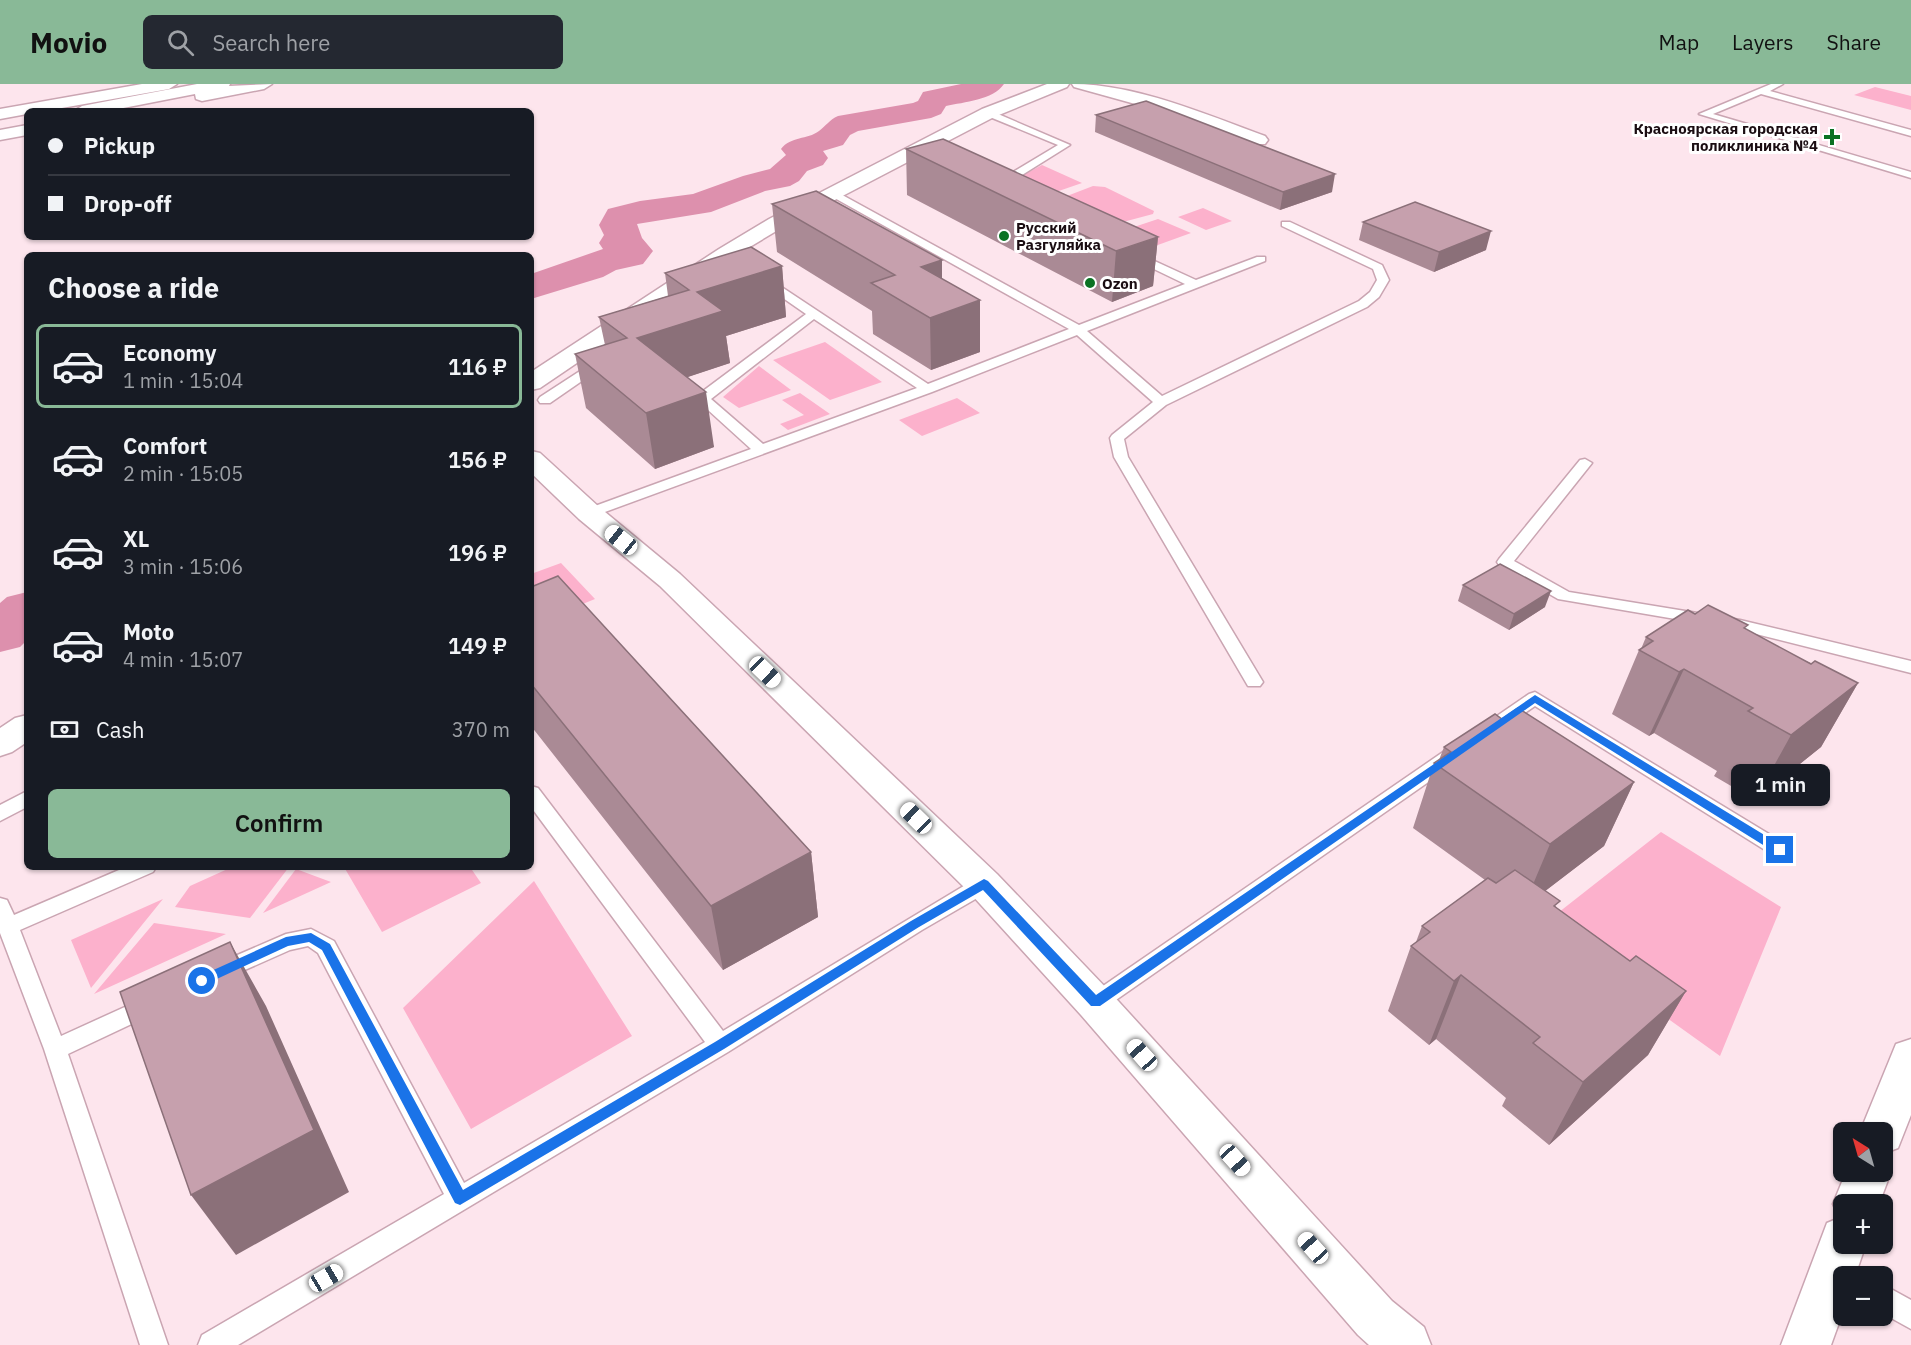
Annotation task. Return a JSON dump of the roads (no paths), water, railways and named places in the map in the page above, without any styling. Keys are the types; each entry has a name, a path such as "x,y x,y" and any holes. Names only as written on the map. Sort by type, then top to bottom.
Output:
{"street":[{"path":"34,108 169,84"},
{"path":"98,108 222,84"},
{"path":"142,108 264,84"},
{"path":"534,381 730,256 776,223 835,195 988,113 1061,84"},
{"path":"1080,84 1181,111 1259,140"},
{"path":"0,114 24,110"},
{"path":"0,126 24,122"},
{"path":"0,135 24,131"},
{"path":"534,462 589,513 670,580 984,884 1095,1002 1376,1318 1406,1345"},
{"path":"0,744 24,728"},
{"path":"1887,1122 1911,1057"},
{"path":"1806,1345 1843,1260"}],"lane":[{"path":"1779,84 1704,114 1911,175"},
{"path":"1760,91 1911,133"},
{"path":"988,113 1065,145 996,185 997,188 1006,192"},
{"path":"835,195 1077,329 1161,402"},
{"path":"1254,682 1121,457 1117,438 1161,402 1363,304 1375,294 1383,280 1378,267 1286,224"},
{"path":"1126,251 1194,284"},
{"path":"589,513 927,388 1261,259"},
{"path":"751,272 927,388"},
{"path":"761,450 704,400 708,394 815,313"},
{"path":"545,400 613,353"},
{"path":"1585,463 1505,562 1564,596 1740,625 1911,667"},
{"path":"1486,732 1535,698 1780,850"},
{"path":"1095,1002 1467,746"},
{"path":"534,797 720,1045"},
{"path":"0,814 24,800"},
{"path":"137,870 4,916 55,1048 154,1345"},
{"path":"212,1345 720,1045 984,884"},
{"path":"202,981 286,942 311,937 326,947 460,1199"},
{"path":"55,1048 171,995"},
{"path":"1893,1304 1911,1316"}],"waterway":[{"path":"534,286 589,269 604,261 629,256 634,251 629,246 618,243 624,237 618,225 621,217 698,204 755,183 783,177 794,164 811,158 798,149 831,138 839,128 849,123 920,111 930,107 934,99 971,91 989,84"},
{"path":"0,634 24,612"}],"place":[{"name":"Красноярская городская поликлиника №4","path":"1832,137"},
{"name":"Русский Разгуляйка","path":"1004,236"},
{"name":"Ozon","path":"1090,283"}]}
